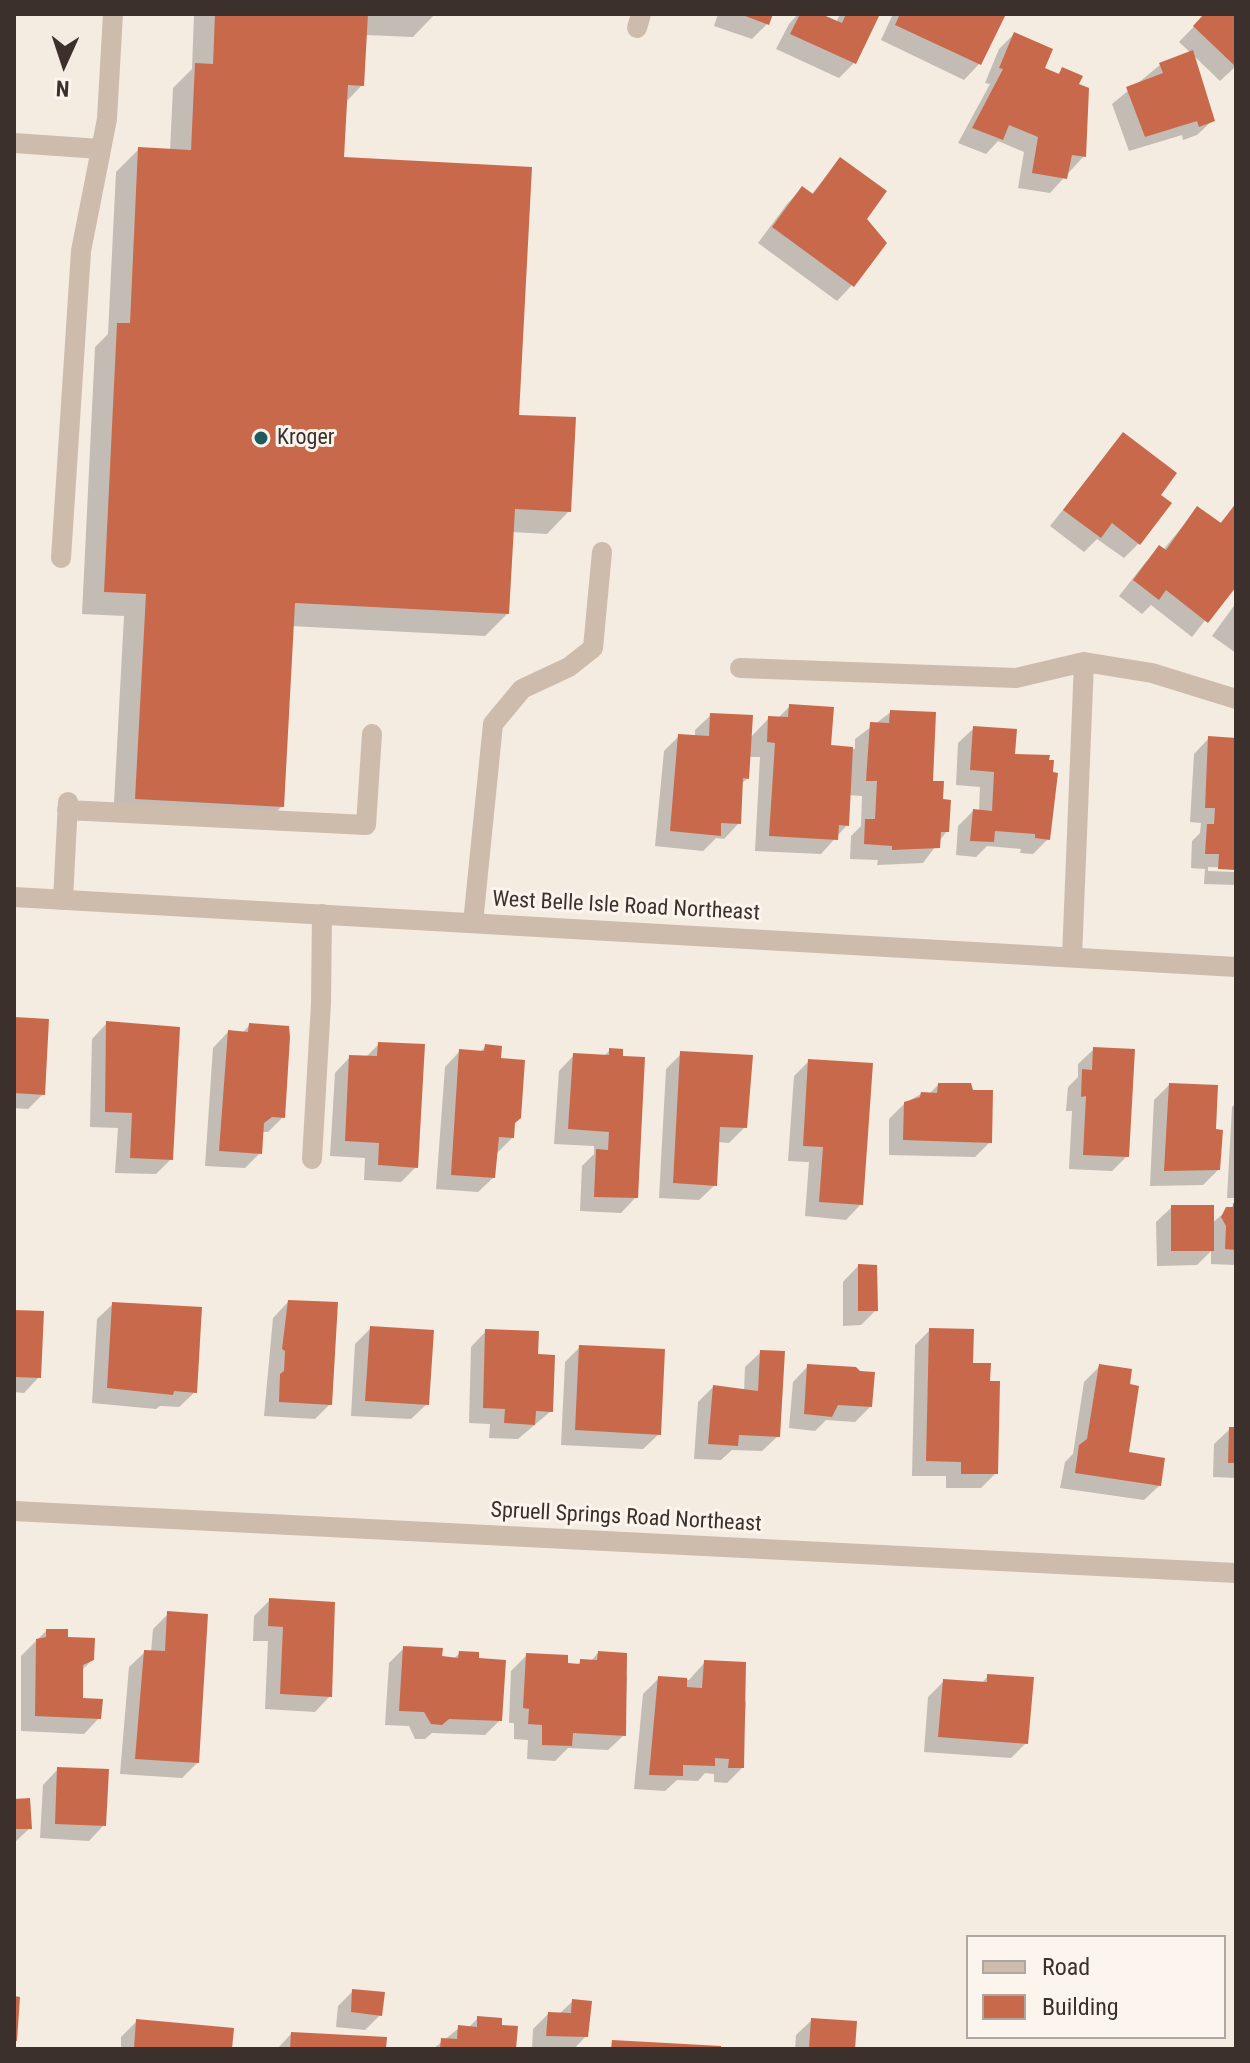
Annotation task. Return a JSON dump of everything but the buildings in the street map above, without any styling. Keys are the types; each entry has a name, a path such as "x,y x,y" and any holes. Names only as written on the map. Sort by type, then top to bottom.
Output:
{"street":[{"path":"61,558 81,251 107,119 113,14"},
{"path":"14,143 100,149"},
{"path":"473,923 493,724 522,689 569,667 593,648 602,552"},
{"path":"1072,957 1084,662"},
{"path":"740,668 1016,678 1084,662 1152,673 1236,699"},
{"path":"63,900 67,806 366,825 372,734"},
{"name":"West Belle Isle Road Northeast","path":"14,897 1236,967"},
{"path":"312,1159 321,1003 322,914"},
{"name":"Spruell Springs Road Northeast","path":"14,1511 1236,1573"}],"place":[{"name":"Kroger","path":"261,438"}]}
